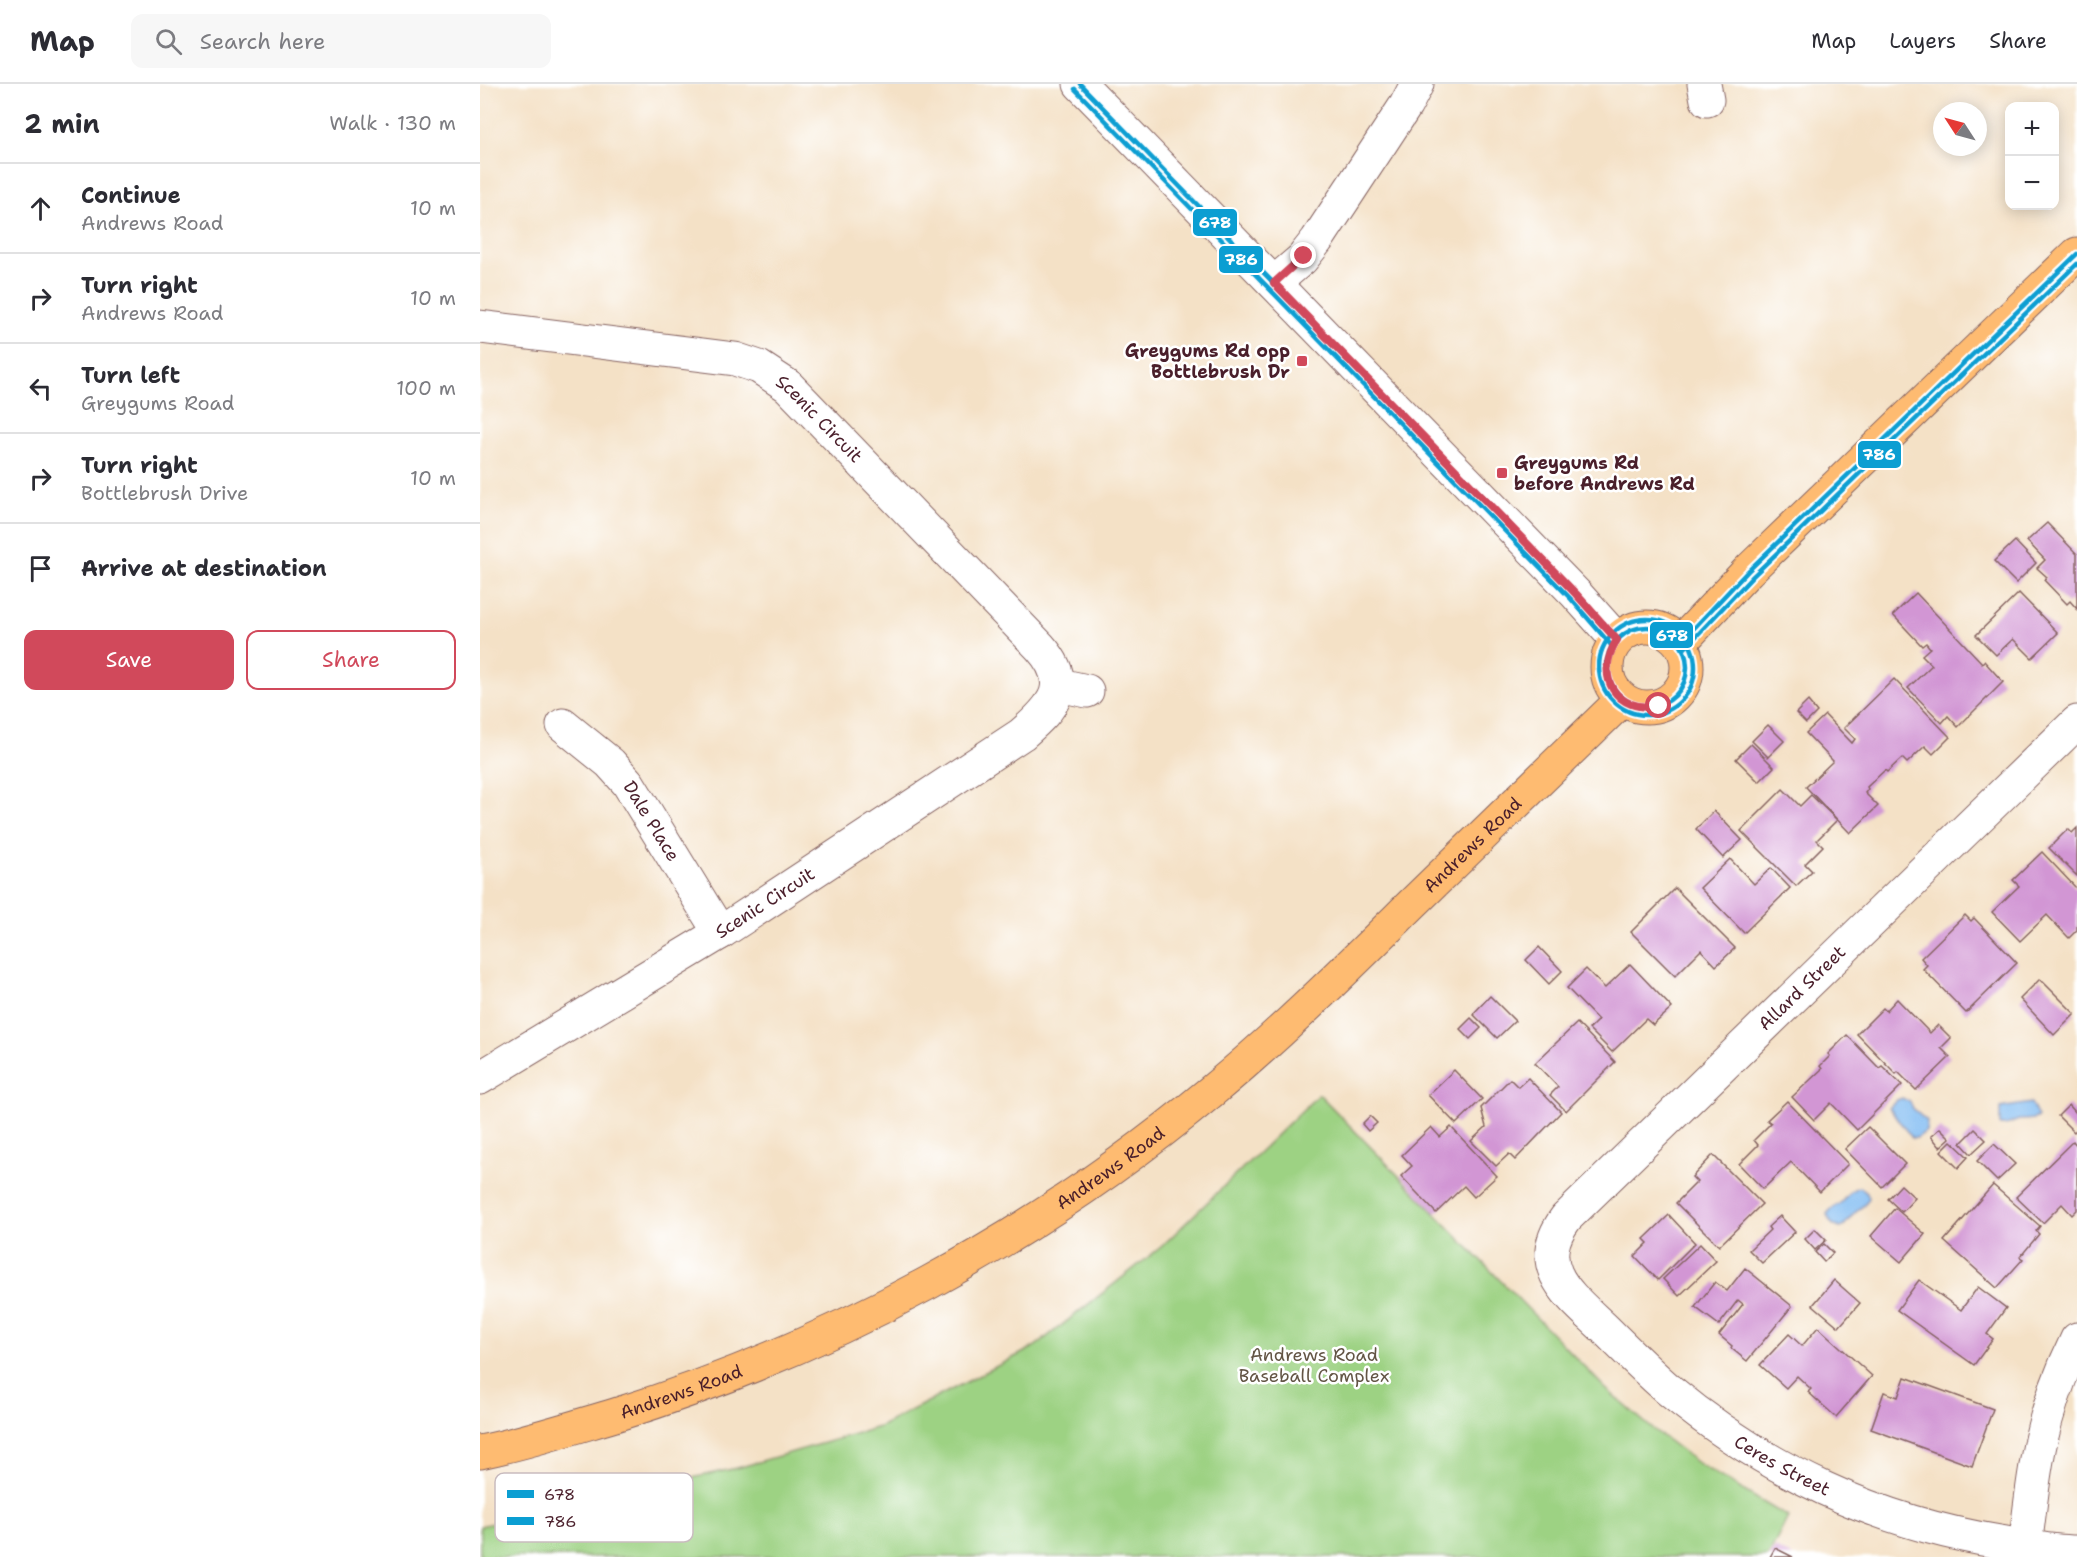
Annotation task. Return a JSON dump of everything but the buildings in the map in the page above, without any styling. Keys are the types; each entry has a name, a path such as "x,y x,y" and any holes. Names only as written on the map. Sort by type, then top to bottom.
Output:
{"main road":[{"path":"1680,643 1748,571 2077,254"},
{"path":"1637,628 1661,629 1671,634 1686,654 1687,674 1680,692 1671,701 1646,708 1633,706 1622,699 1613,690 1607,678 1606,664 1617,640 1626,632 1637,628"},
{"name":"Andrews Road","path":"480,1452 582,1425 661,1400 793,1349 891,1303 1003,1241 1057,1206 1108,1171 1203,1098 1306,1008 1622,699"}],"street":[{"path":"1080,84 1576,594 1617,640"},
{"path":"1274,283 1302,259 1317,240 1406,105 1417,84"},
{"name":"Scenic Circuit","path":"480,327 735,359 767,371 788,386 1040,647 1073,688 1056,697 1048,709 1022,734 720,933 480,1078"},
{"name":"Allard Street","path":"1553,1266 1553,1240 1566,1218 2077,723"},
{"name":"Dale Place","path":"563,725 610,763 628,783 720,933"},
{"name":"Ceres Street","path":"1553,1266 1562,1286 1646,1370 1708,1420 1767,1459 1824,1489 1900,1519 1960,1536 2077,1552"},
{"path":"2025,1546 2043,1430 2062,1370 2077,1339"}],"green space":[{"name":"Andrews Road Baseball Complex","path":"1319,1094 1605,1388 1649,1426 1699,1464 1788,1517 1768,1557 480,1557 480,1526 495,1523 495,1542 693,1542 693,1478 741,1467 879,1427 1034,1347 1161,1247"}],"water":[{"path":"1902,1098 1910,1102 1914,1110 1927,1121 1926,1131 1917,1138 1912,1138 1889,1108"},
{"path":"2031,1103 2038,1117 2000,1125 2000,1108"},
{"path":"1859,1187 1868,1195 1868,1201 1841,1228 1833,1225 1827,1214 1852,1190"}],"transit line":[{"name":"678","path":"1080,84 1576,594 1617,640"},
{"name":"786","path":"1075,89 1571,599 1611,645"},
{"name":"678","path":"1680,643 1748,571 2077,254"},
{"name":"786","path":"1685,648 1753,576 2077,264"},
{"name":"786","path":"1647,619 1665,623 1681,633 1691,649 1695,667 1691,685 1681,701 1665,711 1647,715 1629,711 1613,701 1603,685 1599,667 1603,649 1613,633 1629,623 1647,619"},
{"name":"678","path":"1639,627 1655,627 1676,638 1687,659 1687,667 1687,675 1676,696 1655,707 1639,707 1625,701 1613,689 1607,675 1607,659 1613,645 1625,633 1639,627"}],"place":[{"name":"Greygums Rd opp Bottlebrush Dr","path":"1302,361"},
{"name":"Greygums Rd before Andrews Rd","path":"1502,473"}],"route":[{"path":"1304,256 1274,283 1576,594 1617,640 1606,664 1607,678 1613,690 1633,706 1646,708 1659,706"}]}
